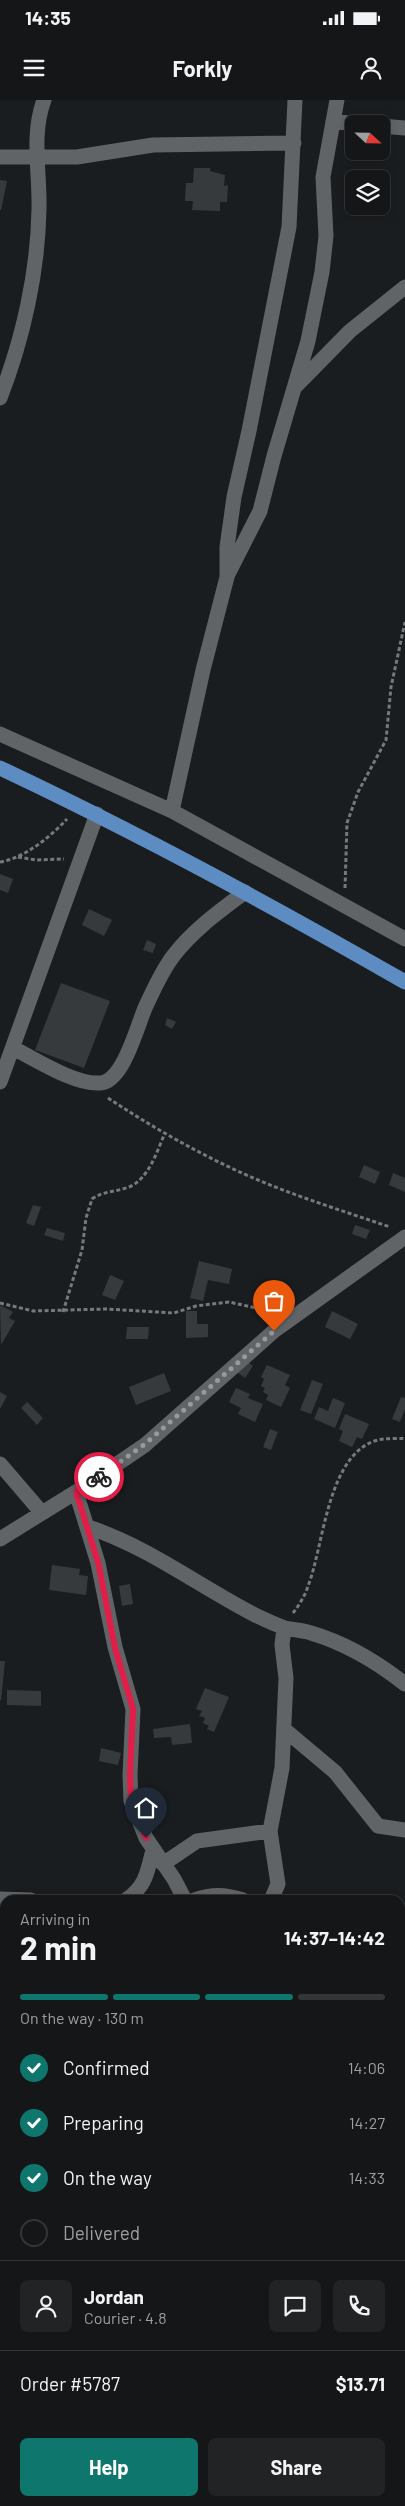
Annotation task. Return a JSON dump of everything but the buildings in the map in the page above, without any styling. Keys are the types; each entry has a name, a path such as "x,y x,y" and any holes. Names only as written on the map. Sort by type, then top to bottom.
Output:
{"main road":[{"path":"0,768 97,814 245,892 405,982"}],"street":[{"path":"0,398 22,327 36,254 39,208 37,158 39,114 44,100"},
{"path":"172,811 226,577 227,548 234,497 249,431 289,227 295,100"},
{"path":"226,577 260,511 308,341 322,272 326,236 323,176 326,150 337,100"},
{"path":"333,122 345,123"},
{"path":"390,127 405,128"},
{"path":"0,157 77,157 153,144 294,143"},
{"path":"294,388 350,331 405,287"},
{"path":"0,734 172,811 405,939"},
{"path":"0,1082 79,859 97,814"},
{"path":"13,1048 83,1082 102,1084 112,1078 123,1062 145,1008 173,956 189,938 245,892"},
{"path":"0,1539 76,1492 145,1444 234,1365 401,1233"},
{"path":"0,1464 42,1513"},
{"path":"76,1492 88,1527 102,1580 115,1648 133,1709 130,1775 131,1801 153,1850 174,1879 182,1895"},
{"path":"88,1527 144,1551 250,1612 284,1628 310,1632 337,1642 369,1659 405,1684"},
{"path":"273,1895 278,1884 270,1831 282,1768 285,1730 286,1678 282,1645 284,1628"},
{"path":"285,1730 335,1772 378,1826 405,1830"},
{"path":"163,1864 197,1841 270,1831"},
{"path":"133,1895 140,1890 147,1877 153,1850"},
{"path":"209,1895 226,1895"}],"path":[{"path":"345,906 347,823 358,792 386,740 391,687 405,622"},
{"path":"0,862 17,856 54,833 80,806"},
{"path":"17,856 36,860 79,859"},
{"path":"83,1082 135,1116 264,1183 401,1233"},
{"path":"63,1312 82,1250 86,1218 92,1198 100,1193 130,1186 142,1178 166,1133"},
{"path":"0,1303 33,1311 106,1310 174,1313 196,1306 229,1302 294,1316"},
{"path":"284,1628 308,1586 333,1492 350,1460 365,1446 378,1440 405,1438"}],"way so far":[{"path":"99,1477 145,1444 274,1331"}],"route":[{"path":"99,1477 76,1492 98,1562 115,1648 133,1709 130,1775 131,1801 146,1838"}]}
